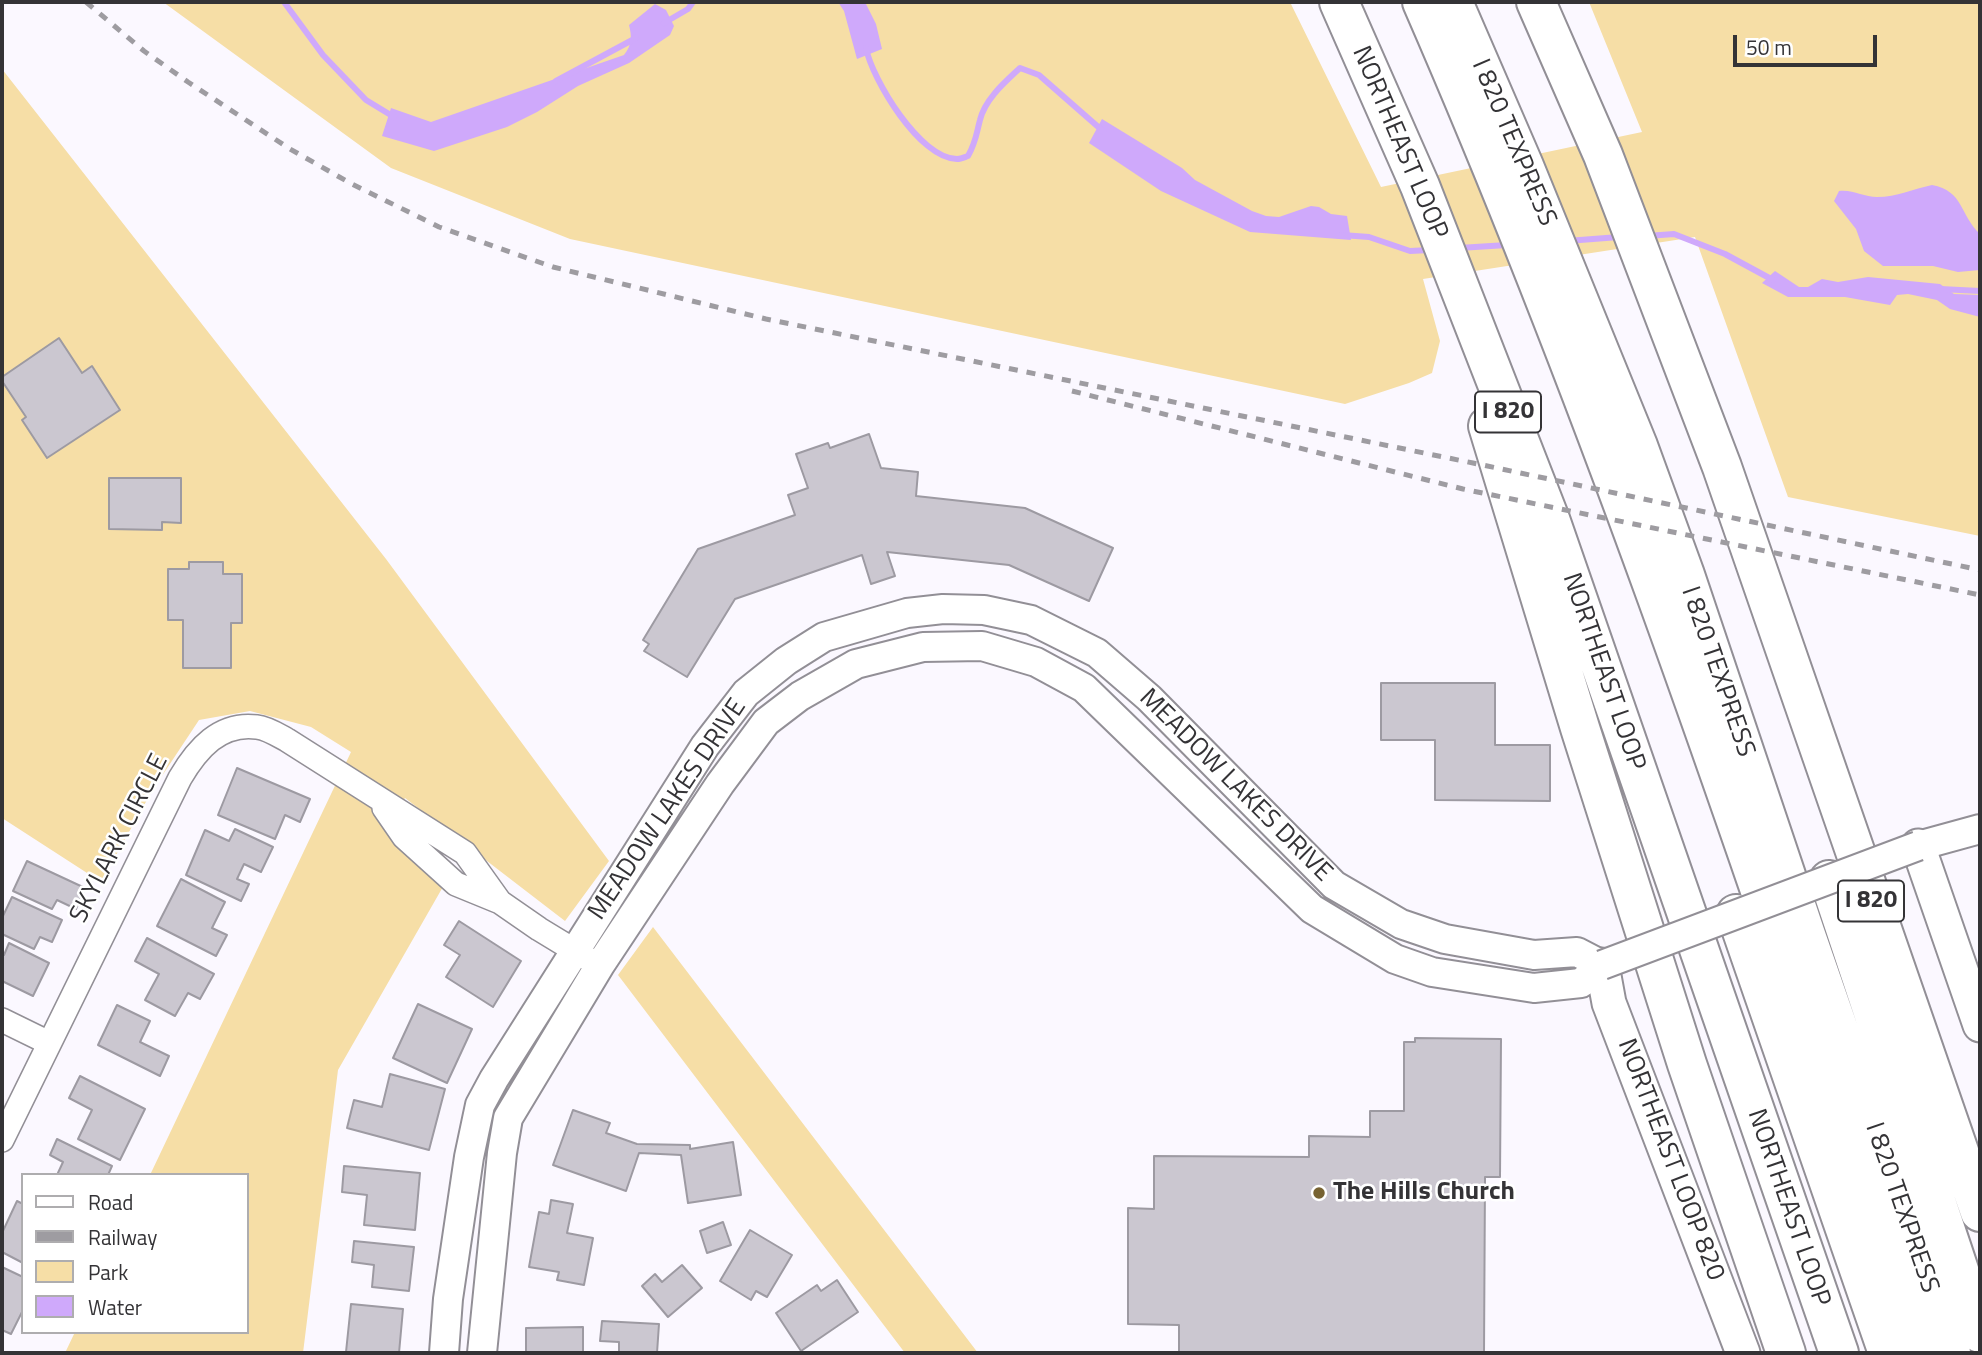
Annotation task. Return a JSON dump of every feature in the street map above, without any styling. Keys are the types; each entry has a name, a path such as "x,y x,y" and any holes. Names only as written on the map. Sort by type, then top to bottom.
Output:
{"highway":[{"name":"NORTHEAST LOOP","path":"1339,2 1423,195 1452,297 1554,529 1839,1353"},
{"path":"1404,2 1447,59"},
{"name":"I 820","path":"1536,2 1604,157 1762,577 1980,1212"},
{"path":"1555,2 1611,136 1604,157"},
{"name":"I 820 TEXPRESS","path":"1447,4 1447,59 1509,169"},
{"name":"I 820 TEXPRESS","path":"1447,4 1552,276 1649,576 1783,958 1917,1353"},
{"name":"I 820 TEXPRESS","path":"1552,276 1638,446 1685,575 1951,1353"},
{"path":"1452,297 1580,728 1687,1064 1786,1353"},
{"path":"1829,880 1980,1333"},
{"path":"1736,915 1888,1353"}],"main road":[{"path":"1918,846 1980,1025"},
{"name":"NORTHEAST LOOP 820","path":"1602,965 1609,1003 1743,1353"}],"street":[{"name":"MEADOW LAKES DRIVE","path":"444,1353 448,1299 469,1157 480,1105 511,1050 705,746 746,693 786,661 824,638 907,613 943,609 984,610 1031,620 1097,653 1149,698 1334,885 1401,924 1445,939 1534,956 1577,952 1602,965 1581,983 1534,988 1432,972 1395,959 1312,909 1084,688 1036,662 982,646 923,648 856,664 800,695 766,722 720,784 600,965 508,1118 502,1153 482,1353"},
{"name":"SKYLARK CIRCLE","path":"2,1140 180,778 204,744 222,732 241,727 259,727 287,740 345,775 378,800 404,837 456,884 500,902 600,965"},
{"path":"1602,965 1918,846 1980,829"},
{"path":"2,1020 49,1043"}],"green space":[{"path":"163,2 1290,2 1381,187 1642,132 1589,2 1980,2 1980,536 1788,497 1695,237 1423,279 1440,341 1432,373 1345,404 570,239 391,168"},
{"path":"2,69 386,559 609,861 565,921 405,798 387,829 444,885 338,1070 303,1353 65,1353 74,1334 248,1334 248,1173 151,1173 351,752 311,727 250,711 199,720 152,791 101,882 2,818"},
{"path":"653,927 978,1353 905,1353 618,975"}],"water":[{"path":"838,2 865,2 876,24 882,49 857,59 844,11"},
{"path":"655,4 666,10 674,26 670,35 629,63 578,86 507,127 434,151 382,136 391,108 431,122 624,55 631,41 629,25"},
{"path":"1102,119 1182,168 1195,180 1252,211 1279,217 1311,206 1331,214 1347,216 1351,240 1250,232 1161,191 1089,143"},
{"path":"1932,185 1950,192 1956,198 1980,234 1980,270 1958,272 1933,266 1883,266 1864,251 1856,229 1834,201 1839,191 1884,197"},
{"path":"1775,271 1799,287 1808,287 1822,279 1838,282 1868,277 1940,284 1954,294 1980,295 1980,317 1950,309 1937,300 1908,294 1897,295 1890,305 1845,297 1788,297 1762,283"}],"building":[{"path":"59,338 82,373 92,366 120,410 47,458 22,420 26,417 2,377"},
{"path":"869,434 881,468 918,472 916,496 1025,508 1113,548 1089,601 1009,565 887,552 895,576 871,584 862,555 735,599 687,677 644,651 649,644 643,640 698,549 795,515 788,495 808,488 796,454 828,443 830,448"},
{"path":"109,478 181,478 181,523 162,522 162,530 109,529"},
{"path":"189,562 223,562 223,574 242,574 242,623 231,623 231,668 183,668 183,620 168,620 168,569 189,569"},
{"path":"1381,683 1495,683 1495,745 1550,745 1550,801 1435,800 1435,740 1381,740"},
{"path":"237,768 310,799 300,822 285,815 275,839 218,815"},
{"path":"235,829 273,847 261,872 244,864 237,879 249,884 241,901 186,875 205,830 229,841"},
{"path":"27,861 85,888 76,909 57,900 52,909 13,891"},
{"path":"181,879 225,902 212,928 227,935 216,956 157,926"},
{"path":"12,897 62,920 52,942 40,937 34,949 2,934 2,918"},
{"path":"459,921 521,961 493,1007 446,977 460,955 444,945"},
{"path":"147,938 214,974 200,999 188,993 175,1016 145,1000 159,974 135,961"},
{"path":"9,943 49,963 33,996 2,981 2,954 4,955"},
{"path":"418,1004 472,1029 447,1083 393,1058"},
{"path":"117,1005 150,1021 140,1042 169,1056 160,1076 98,1045"},
{"name":"The Hills Church","path":"1415,1038 1501,1039 1500,1177 1485,1177 1484,1353 1179,1353 1179,1325 1128,1324 1128,1208 1154,1209 1154,1156 1309,1157 1309,1136 1370,1137 1370,1111 1404,1111 1404,1042 1415,1042"},
{"path":"390,1074 445,1089 429,1150 347,1128 354,1100 382,1107"},
{"path":"80,1076 145,1109 120,1160 78,1139 92,1110 69,1098"},
{"path":"573,1110 610,1123 606,1133 637,1144 690,1145 690,1149 733,1142 741,1195 688,1203 681,1155 639,1153 626,1191 553,1165"},
{"path":"57,1139 112,1166 109,1173 58,1173 63,1162 50,1155"},
{"path":"344,1166 420,1173 415,1230 364,1225 367,1195 342,1192"},
{"path":"551,1200 573,1204 567,1233 593,1238 584,1285 557,1280 559,1272 529,1267 539,1212 549,1214"},
{"path":"17,1201 21,1203 21,1262 2,1252 2,1233"},
{"path":"723,1222 731,1245 707,1253 700,1231"},
{"path":"750,1230 792,1255 767,1297 756,1291 751,1300 720,1281"},
{"path":"354,1241 414,1247 409,1291 372,1287 374,1265 352,1262"},
{"path":"682,1265 702,1288 668,1317 642,1286 655,1274 662,1282"},
{"path":"2,1267 21,1276 21,1314 11,1334 2,1330"},
{"path":"837,1280 858,1312 801,1351 776,1313 817,1285 821,1291"},
{"path":"351,1304 403,1309 399,1353 346,1352"},
{"path":"602,1321 659,1324 657,1353 619,1353 619,1342 600,1341"},
{"path":"583,1327 583,1353 526,1353 526,1328"}],"waterway":[{"path":"284,2 323,55 366,100 394,117"},
{"path":"664,23 688,9 693,2"},
{"path":"556,81 636,38"},
{"path":"866,48 878,78 900,115 928,146 943,156 957,159 968,156 986,105 996,91 1020,68 1039,75 1104,132"},
{"path":"1647,236 1674,234 1725,254 1773,280"},
{"path":"1342,235 1369,237 1410,251 1430,250"},
{"path":"1567,241 1619,237"},
{"path":"1459,248 1507,245"},
{"path":"1940,289 1980,291"}],"railway":[{"path":"86,2 144,51 290,149 350,183 439,227 553,267 766,319 1473,463 1980,570"},
{"path":"1072,391 1463,489 1980,595"}],"place":[{"name":"The Hills Church","path":"1319,1193"}]}
